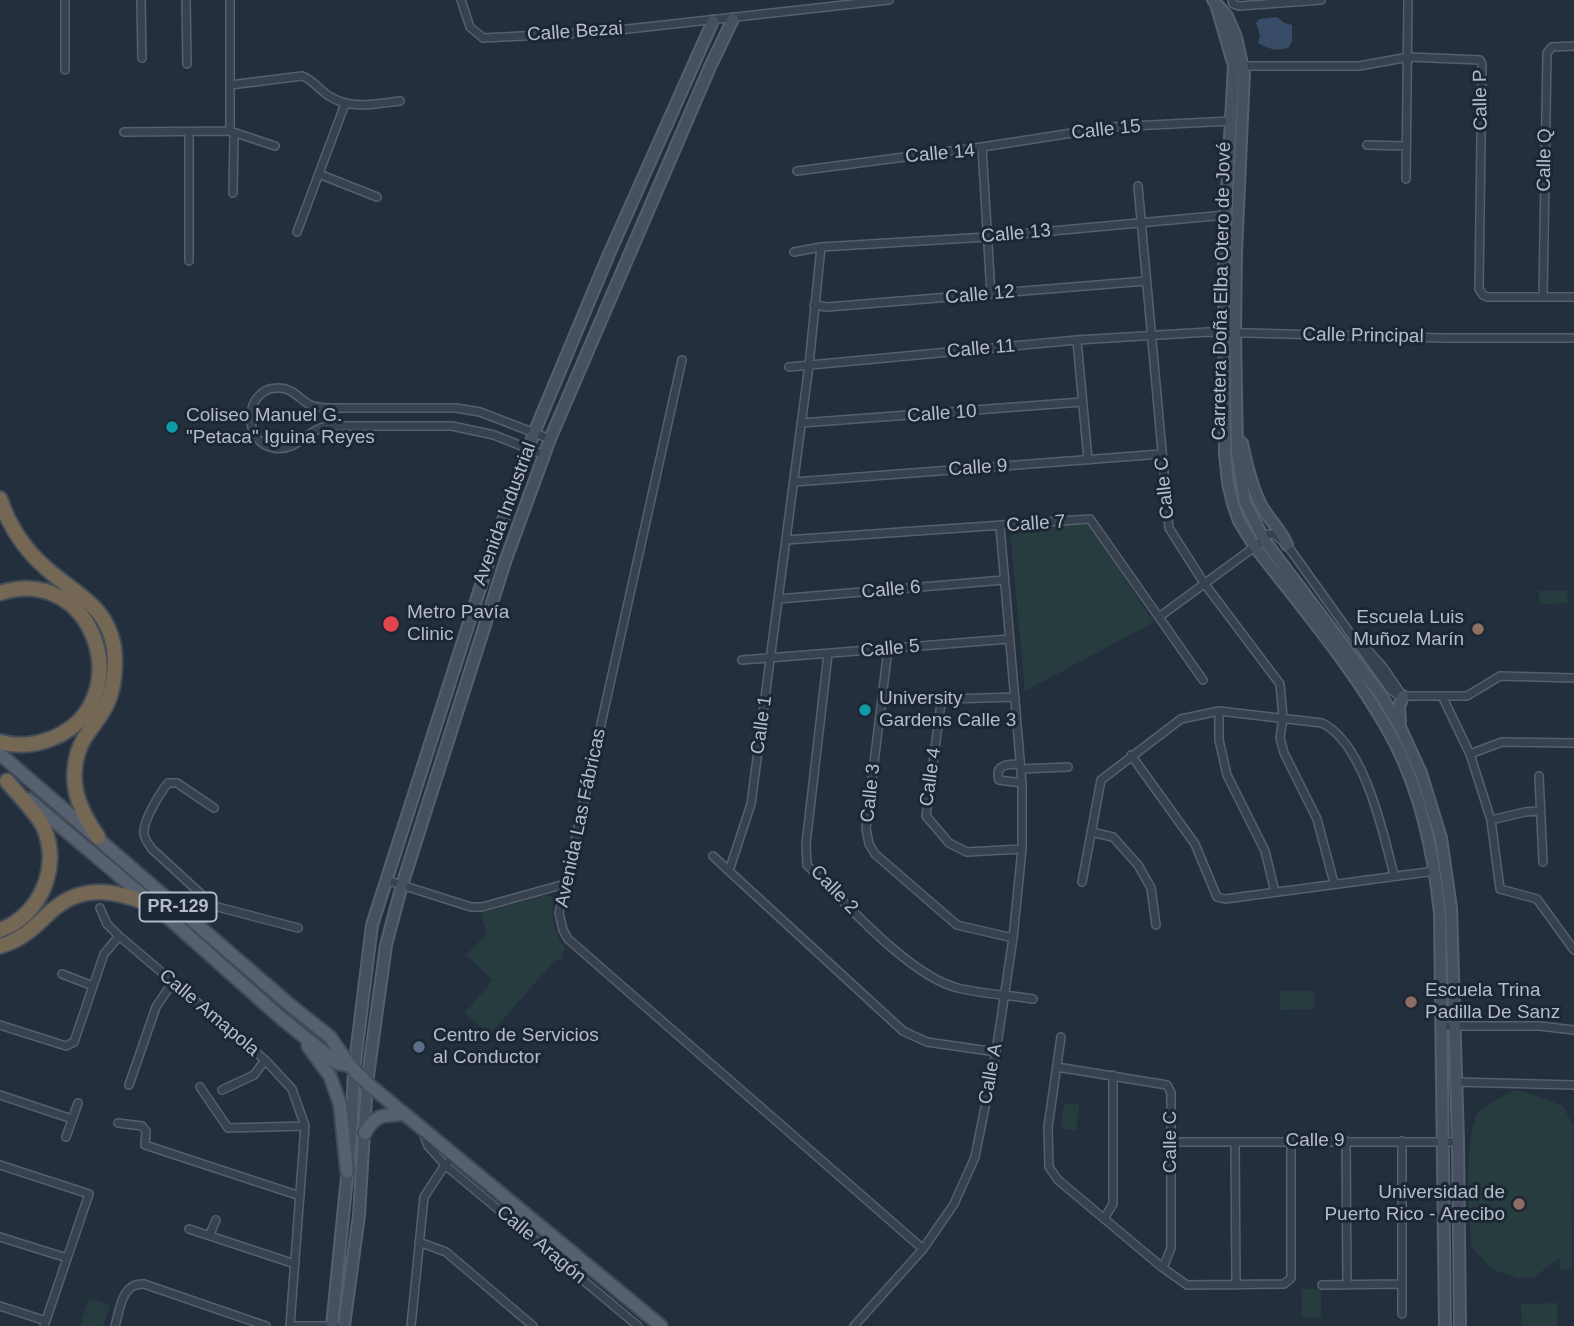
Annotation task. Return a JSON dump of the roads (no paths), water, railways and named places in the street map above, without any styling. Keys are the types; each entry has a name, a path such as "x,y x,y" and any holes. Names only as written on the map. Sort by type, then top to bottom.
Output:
{"highway":[{"path":"0,499 11,524 33,556 89,601 102,617 110,634 114,658 111,694 105,708 84,738 75,761 79,801 97,837"},
{"path":"0,593 36,590 67,601 82,614 92,630 98,647 99,667 95,695 86,712 74,725 52,738 34,744 0,742"},
{"path":"0,930 21,919 34,905 44,889 49,862 44,827 4,778"},
{"path":"0,946 27,933 65,901 86,892 117,893 154,905"}],"main road":[{"name":"PR-129","path":"0,754 330,1037 352,1068 421,1128 450,1160 661,1326"},
{"name":"PR-129","path":"4,778 154,905 281,1018 337,1063 352,1068"},
{"path":"281,1018 309,1046 330,1076 340,1104 347,1171"},
{"path":"365,1133 371,1122 379,1116 404,1114"}],"street":[{"path":"65,0 65,70"},
{"path":"141,0 142,58"},
{"path":"186,0 187,64"},
{"path":"230,0 233,193"},
{"name":"Calle Bezai","path":"461,0 470,27 483,37 601,32 889,0"},
{"path":"1232,0 1233,4 1239,6 1321,0"},
{"path":"1406,179 1408,0"},
{"name":"Carretera Doña Elba Otero de Jové","path":"1214,2 1239,66 1236,253 1229,332 1225,453 1228,483 1239,522 1260,544 1381,695 1399,725 1433,807 1447,870 1451,908 1460,1326"},
{"name":"Avenida Industrial","path":"344,1326 359,1215 367,1083 386,945 402,885 506,559 550,439 733,19"},
{"name":"Avenida Industrial","path":"332,1326 347,1171 352,1068 372,925 491,554 534,433 609,254 713,21"},
{"name":"Calle Q","path":"1543,297 1546,53 1552,47 1574,46"},
{"name":"Calle P","path":"1239,66 1359,66 1409,57 1476,58 1482,64 1479,289 1487,297 1574,297"},
{"path":"695,61 710,67"},
{"name":"Carretera Doña Elba Otero de Jové","path":"1239,66 1231,121 1225,215 1229,332 1240,478 1245,502 1260,544 1366,694 1395,744 1426,822 1440,914 1445,1326"},
{"path":"230,85 302,76 309,78 328,96 345,104 359,106 400,101"},
{"path":"297,232 345,104"},
{"name":"Calle 15","path":"982,147 1111,127 1231,121"},
{"path":"124,132 232,132 275,146"},
{"path":"189,132 189,261"},
{"path":"1367,145 1406,146"},
{"name":"Calle 14","path":"797,171 982,147 991,294"},
{"path":"319,174 377,197"},
{"name":"Calle C","path":"1138,186 1169,528 1204,583 1280,684 1283,718 1280,738 1284,753 1317,820 1334,883"},
{"name":"Calle 13","path":"794,253 821,247 987,237 1225,215"},
{"name":"Calle 1","path":"729,870 751,804 809,365 821,247"},
{"path":"609,254 626,263"},
{"name":"Calle 12","path":"814,305 827,307 1146,281"},
{"name":"Calle Principal","path":"1152,335 1229,332 1574,338"},
{"name":"Calle 11","path":"789,367 1152,335"},
{"path":"1077,341 1088,460"},
{"name":"Avenida Las Fábricas","path":"682,359 565,884 559,913 562,930 568,939 923,1249"},
{"path":"544,455 470,428 432,424 327,426 316,428 298,444 275,449 264,445 255,436 250,414 254,401 263,392 277,388 299,395 309,404 326,408 456,408 480,412 550,439"},
{"name":"Calle 10","path":"801,423 1082,402"},
{"path":"1237,427 1260,503 1287,545"},
{"name":"Calle 9","path":"794,482 1161,454"},
{"name":"Calle 7","path":"786,540 1090,519 1203,680"},
{"name":"Calle A","path":"854,1326 923,1249 954,1204 975,1157 996,1052 1013,938 1022,849 1022,783 1000,526"},
{"path":"1159,617 1260,544 1268,534 1274,534 1287,545 1358,642 1383,667 1403,696"},
{"name":"Calle 6","path":"778,599 1004,580"},
{"name":"Calle 5","path":"742,660 1009,639"},
{"name":"Calle 3","path":"888,649 866,828 869,844 875,854 957,925 1013,938"},
{"name":"Calle 2","path":"828,654 806,844 807,865 872,928 926,975 957,988 1005,995"},
{"path":"1403,696 1466,696 1500,676 1574,678"},
{"path":"1399,725 1399,707 1403,696"},
{"path":"1442,696 1470,754 1491,820 1500,889 1537,900 1571,938 1574,950"},
{"name":"Calle 4","path":"1015,698 951,699 942,703 926,816 950,843 967,852 1022,849"},
{"path":"1082,882 1101,780 1181,719 1219,711 1322,723 1333,729 1346,742 1378,808 1394,875"},
{"path":"1219,711 1219,740 1227,775 1265,851 1275,892"},
{"path":"1470,754 1503,743 1574,743"},
{"path":"1131,755 1195,844 1217,897 1225,899 1435,871"},
{"path":"1022,783 999,780 999,768 1004,765 1068,767"},
{"path":"1539,776 1543,862"},
{"path":"214,808 177,783 168,783 158,794 143,832 152,849 214,906 298,928"},
{"path":"1491,820 1540,811"},
{"path":"1091,832 1114,837 1138,865 1151,888 1156,925"},
{"path":"713,856 903,1031 927,1042 996,1052"},
{"path":"386,880 471,907 482,907 565,884"},
{"path":"200,926 214,906"},
{"name":"Calle Amapola","path":"100,908 107,924 119,936 265,1060 292,1089 305,1126 289,1326"},
{"path":"0,1025 66,1046 74,1042 104,954 119,936"},
{"path":"62,974 93,986"},
{"path":"129,1086 156,1007 173,983"},
{"path":"1005,995 1034,999"},
{"path":"1441,1026 1540,1026 1574,1030"},
{"path":"1061,1037 1048,1127 1049,1167 1058,1180 1187,1285 1284,1284 1291,1278 1291,1141"},
{"path":"222,1090 254,1076 265,1060"},
{"name":"Calle C","path":"1057,1067 1167,1085 1171,1093 1171,1248 1163,1268"},
{"path":"1442,1070 1456,1082 1574,1085"},
{"path":"1104,1219 1113,1204 1113,1075"},
{"path":"200,1087 228,1128 305,1126"},
{"path":"0,1095 72,1119"},
{"path":"66,1137 78,1103"},
{"path":"118,1123 142,1126 146,1131 145,1145 300,1196"},
{"path":"1346,1141 1347,1284"},
{"path":"1402,1141 1402,1314"},
{"name":"Calle 9","path":"1171,1142 1458,1142"},
{"path":"1235,1142 1236,1285"},
{"path":"411,1326 424,1197 450,1160"},
{"name":"Calle Aragón","path":"450,1160 638,1326"},
{"path":"0,1165 89,1194 45,1324 0,1306"},
{"path":"210,1234 216,1220"},
{"path":"189,1229 295,1264"},
{"path":"0,1237 67,1258"},
{"path":"419,1242 446,1252 533,1326"},
{"path":"115,1326 127,1289 135,1284 144,1284 266,1326"},
{"path":"1322,1285 1402,1284"},
{"path":"296,1326 344,1326"}],"water":[{"path":"1277,17 1292,25 1292,41 1289,47 1277,50 1258,43 1260,35 1256,23 1260,19"}],"place":[{"name":"Coliseo Manuel G. \"Petaca\" Iguina Reyes","path":"172,427"},
{"name":"Metro Pavía Clinic","path":"391,624"},
{"name":"Escuela Luis Muñoz Marín","path":"1478,629"},
{"name":"University Gardens Calle 3","path":"865,710"},
{"name":"Escuela Trina Padilla De Sanz","path":"1411,1002"},
{"name":"Centro de Servicios al Conductor","path":"419,1047"},
{"name":"Universidad de Puerto Rico - Arecibo","path":"1519,1204"}]}
